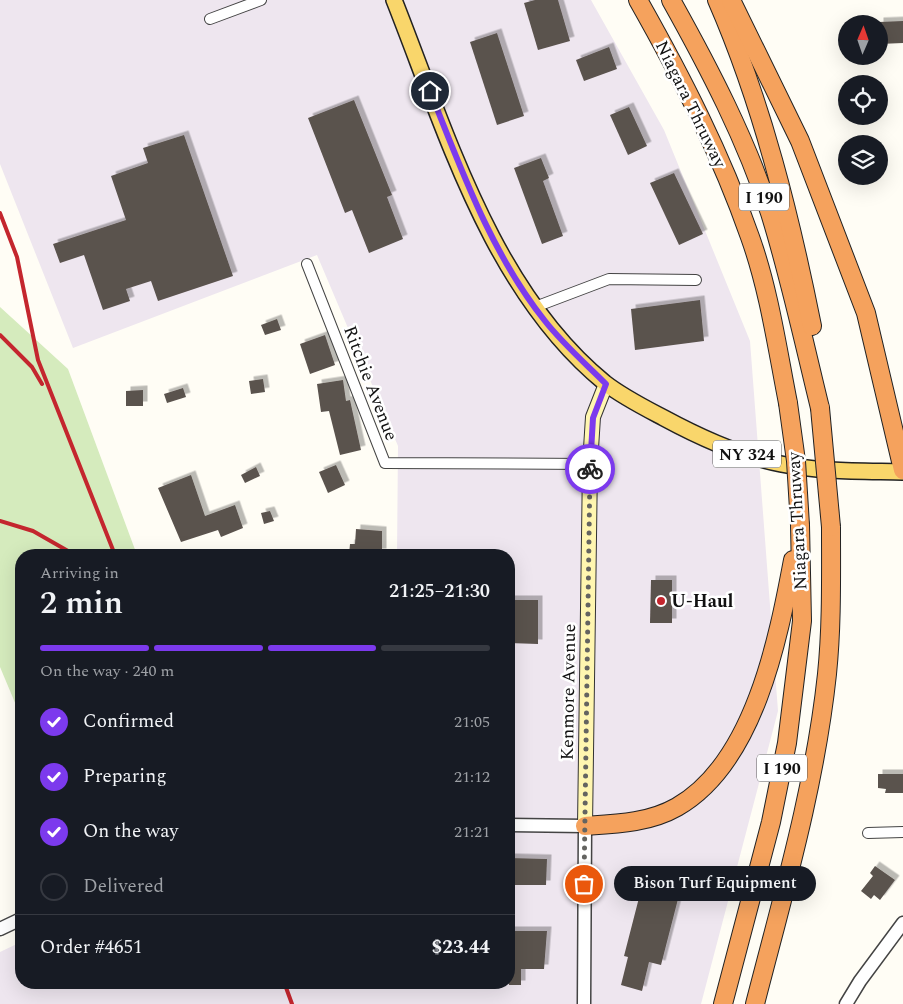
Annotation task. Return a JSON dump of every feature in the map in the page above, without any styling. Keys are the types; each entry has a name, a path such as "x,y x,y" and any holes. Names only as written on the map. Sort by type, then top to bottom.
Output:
{"highway":[{"name":"Niagara Thruway","path":"638,0 683,80 723,168 751,237 770,307 788,403 796,461 800,525 802,621 787,743 771,822 724,1004"},
{"name":"Niagara Thruway","path":"671,0 696,45 744,143 770,213 795,303 820,408 831,527 831,611 827,674 813,772 755,1004"},
{"path":"717,0 754,101 798,258 815,344 820,408"},
{"path":"731,0 800,141 866,313 903,471"},
{"path":"585,826 640,822 676,808 698,793 723,763 745,728 768,673 782,619 800,525"}],"main road":[{"name":"NY 324","path":"394,0 474,200 500,253 534,307 563,342 606,384 696,434 761,459 812,469 903,471"},
{"name":"Kenmore Avenue","path":"585,826 590,464 593,418 606,384"}],"street":[{"path":"210,19 261,0"},
{"name":"Ritchie Avenue","path":"307,264 385,463 590,464"},
{"path":"534,307 609,279 696,280"},
{"path":"515,825 585,826"},
{"name":"Kenmore Avenue","path":"584,1004 585,826"},
{"path":"868,833 903,832"},
{"path":"0,929 15,922"},
{"path":"846,1004 860,981 903,923"}],"shaded area":[{"path":"0,0 591,0 664,130 750,341 778,711 701,1004 0,1004 0,952 15,945 15,989 515,989 515,549 397,549 398,446 317,255 73,348 0,164"}],"green space":[{"path":"0,307 68,369 135,549 15,549 15,703 0,667"}],"building":[{"path":"535,0 558,0 570,41 538,50 524,3"},
{"path":"903,21 903,43 888,44 888,22"},
{"path":"497,33 524,116 497,125 470,42"},
{"path":"609,47 617,69 584,81 576,60"},
{"path":"354,100 392,195 387,197 403,239 369,253 352,210 345,213 308,118"},
{"path":"629,107 647,146 628,155 610,115"},
{"path":"184,135 233,276 158,301 151,281 126,289 130,301 103,310 84,255 60,263 53,244 126,220 111,176 148,163 143,148"},
{"path":"541,158 549,178 543,181 563,236 542,244 514,168"},
{"path":"674,173 703,234 679,245 650,183"},
{"path":"700,300 704,341 635,350 631,309"},
{"path":"277,319 281,330 265,335 261,325"},
{"path":"325,335 335,365 310,374 300,344"},
{"path":"263,379 265,392 251,394 249,381"},
{"path":"343,380 346,401 350,400 361,450 340,455 329,411 321,412 317,384"},
{"path":"183,388 186,397 167,403 164,394"},
{"path":"143,390 143,406 126,406 126,391"},
{"path":"336,465 345,485 328,493 319,472"},
{"path":"256,467 260,476 245,483 241,475"},
{"path":"191,475 205,516 235,505 243,528 221,537 218,530 181,542 158,488"},
{"path":"270,511 274,521 264,524 261,513"},
{"path":"356,529 382,531 382,549 350,549 350,544 355,544"},
{"name":"U-Haul","path":"651,580 672,580 672,623 650,623"},
{"path":"515,600 538,600 538,644 515,643"},
{"path":"878,774 903,774 903,793 885,793 886,789 878,788"},
{"path":"515,858 547,859 546,885 515,885"},
{"path":"875,866 895,880 880,900 874,895 871,899 861,891 873,876 870,873"},
{"path":"641,890 678,899 661,965 649,962 642,991 621,985 628,957 624,956"},
{"path":"515,931 547,931 544,969 521,969 521,985 515,985"}],"railway":[{"path":"0,213 17,257 38,360 113,549"},
{"path":"0,335 32,367 42,384"},
{"path":"0,521 33,531 64,549"},
{"path":"287,989 292,1004"}],"way so far":[{"path":"584,884 590,469"}],"place":[{"name":"U-Haul","path":"661,601"},
{"name":"Bison Turf Equipment","path":"584,884"}],"route":[{"path":"430,91 484,223 508,267 534,307 557,336 606,384 597,402 593,418 590,469"}]}
